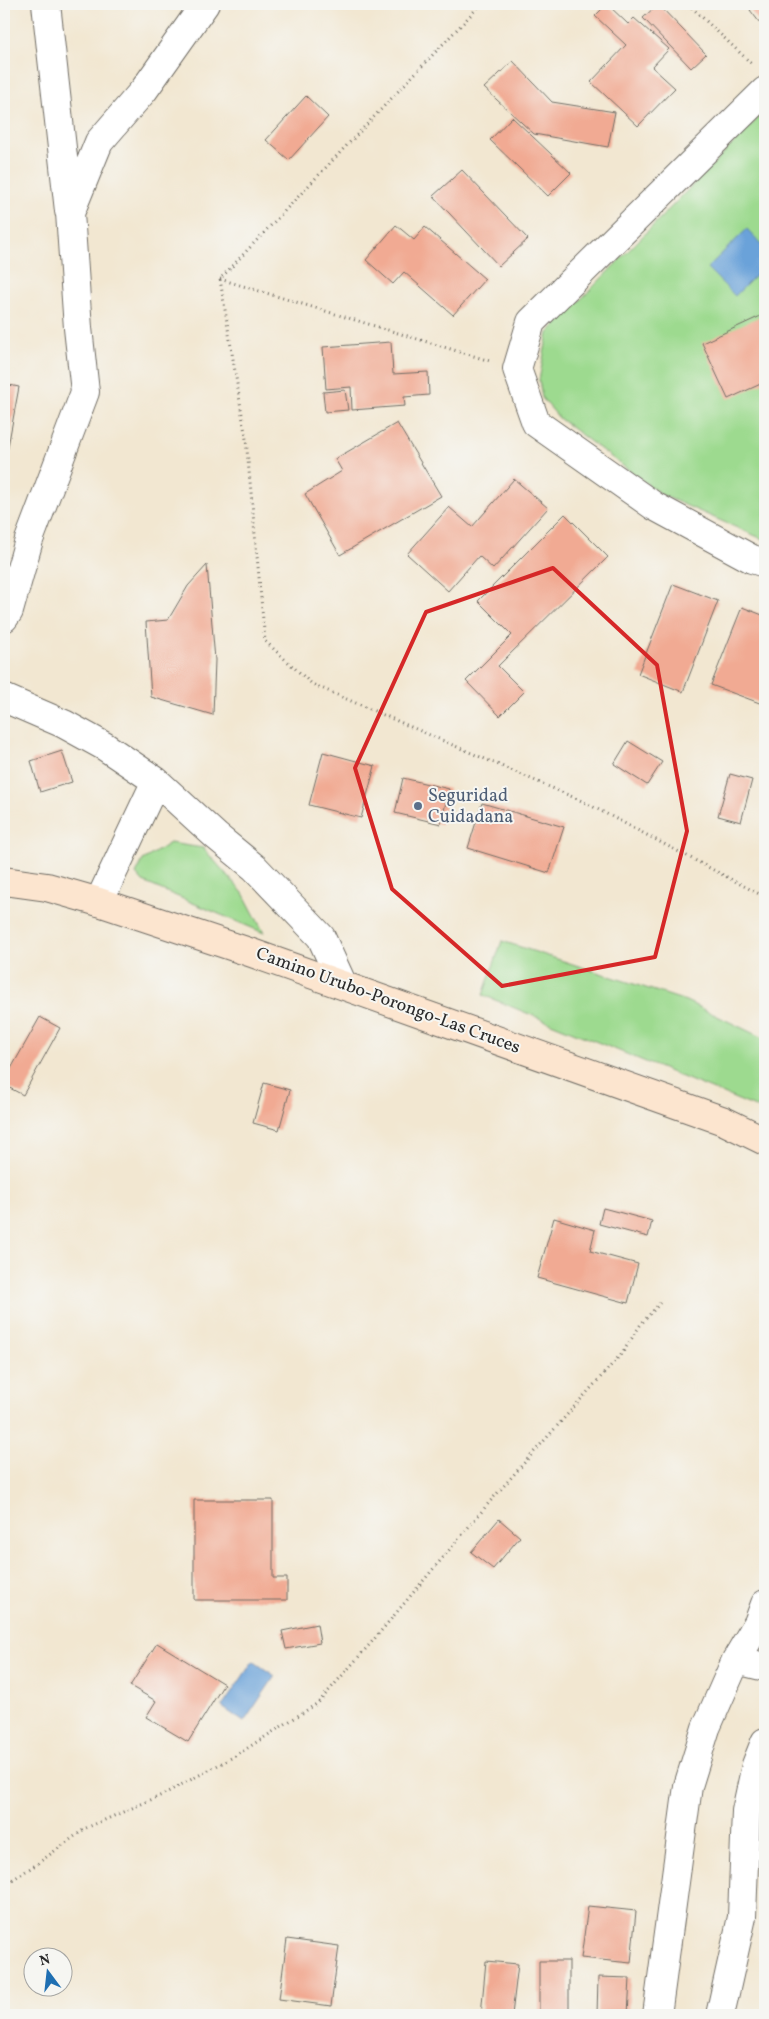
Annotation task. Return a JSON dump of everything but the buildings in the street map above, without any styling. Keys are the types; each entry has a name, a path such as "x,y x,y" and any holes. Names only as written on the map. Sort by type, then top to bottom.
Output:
{"main road":[{"name":"Camino Urubo-Porongo-Las Cruces","path":"4,881 48,887 99,902 343,985 724,1121 765,1141"}],"street":[{"path":"4,618 9,611 29,540 85,392 78,328 70,213 46,4"},
{"path":"70,213 99,142 144,90 205,4"},
{"path":"762,80 531,322 517,369 536,423 654,506 752,559 765,563"},
{"path":"4,698 64,724 104,746 156,781 216,836 255,868 321,937 343,985"},
{"path":"99,902 156,781"},
{"path":"657,2015 688,1786 706,1728 736,1660 758,1623 765,1604"},
{"path":"736,1660 765,1667"},
{"path":"720,2015 753,1919 746,1811 756,1766 765,1742"}],"path":[{"path":"220,279 481,4"},
{"path":"688,4 762,80"},
{"path":"220,279 517,369"},
{"path":"220,279 246,440 265,641 312,684 582,801 765,897"},
{"path":"4,1885 37,1864 86,1828 162,1795 235,1756 318,1704 377,1637 493,1498 623,1352 641,1324 660,1302"}],"highlighted area":[{"path":"553,568 657,665 687,831 655,957 502,986 392,889 355,768 426,612"}],"green space":[{"path":"765,111 765,540 662,495 560,419 542,398 539,380 548,333"},
{"path":"170,843 203,848 243,893 264,933 143,882 136,874 143,860"},
{"path":"502,941 686,1001 765,1039 765,1111 483,995"}],"water":[{"path":"747,229 765,248 765,266 735,296 707,268"},
{"path":"253,1661 275,1676 244,1722 222,1707"}],"place":[{"name":"Seguridad Cuidadana","path":"418,806"}]}
